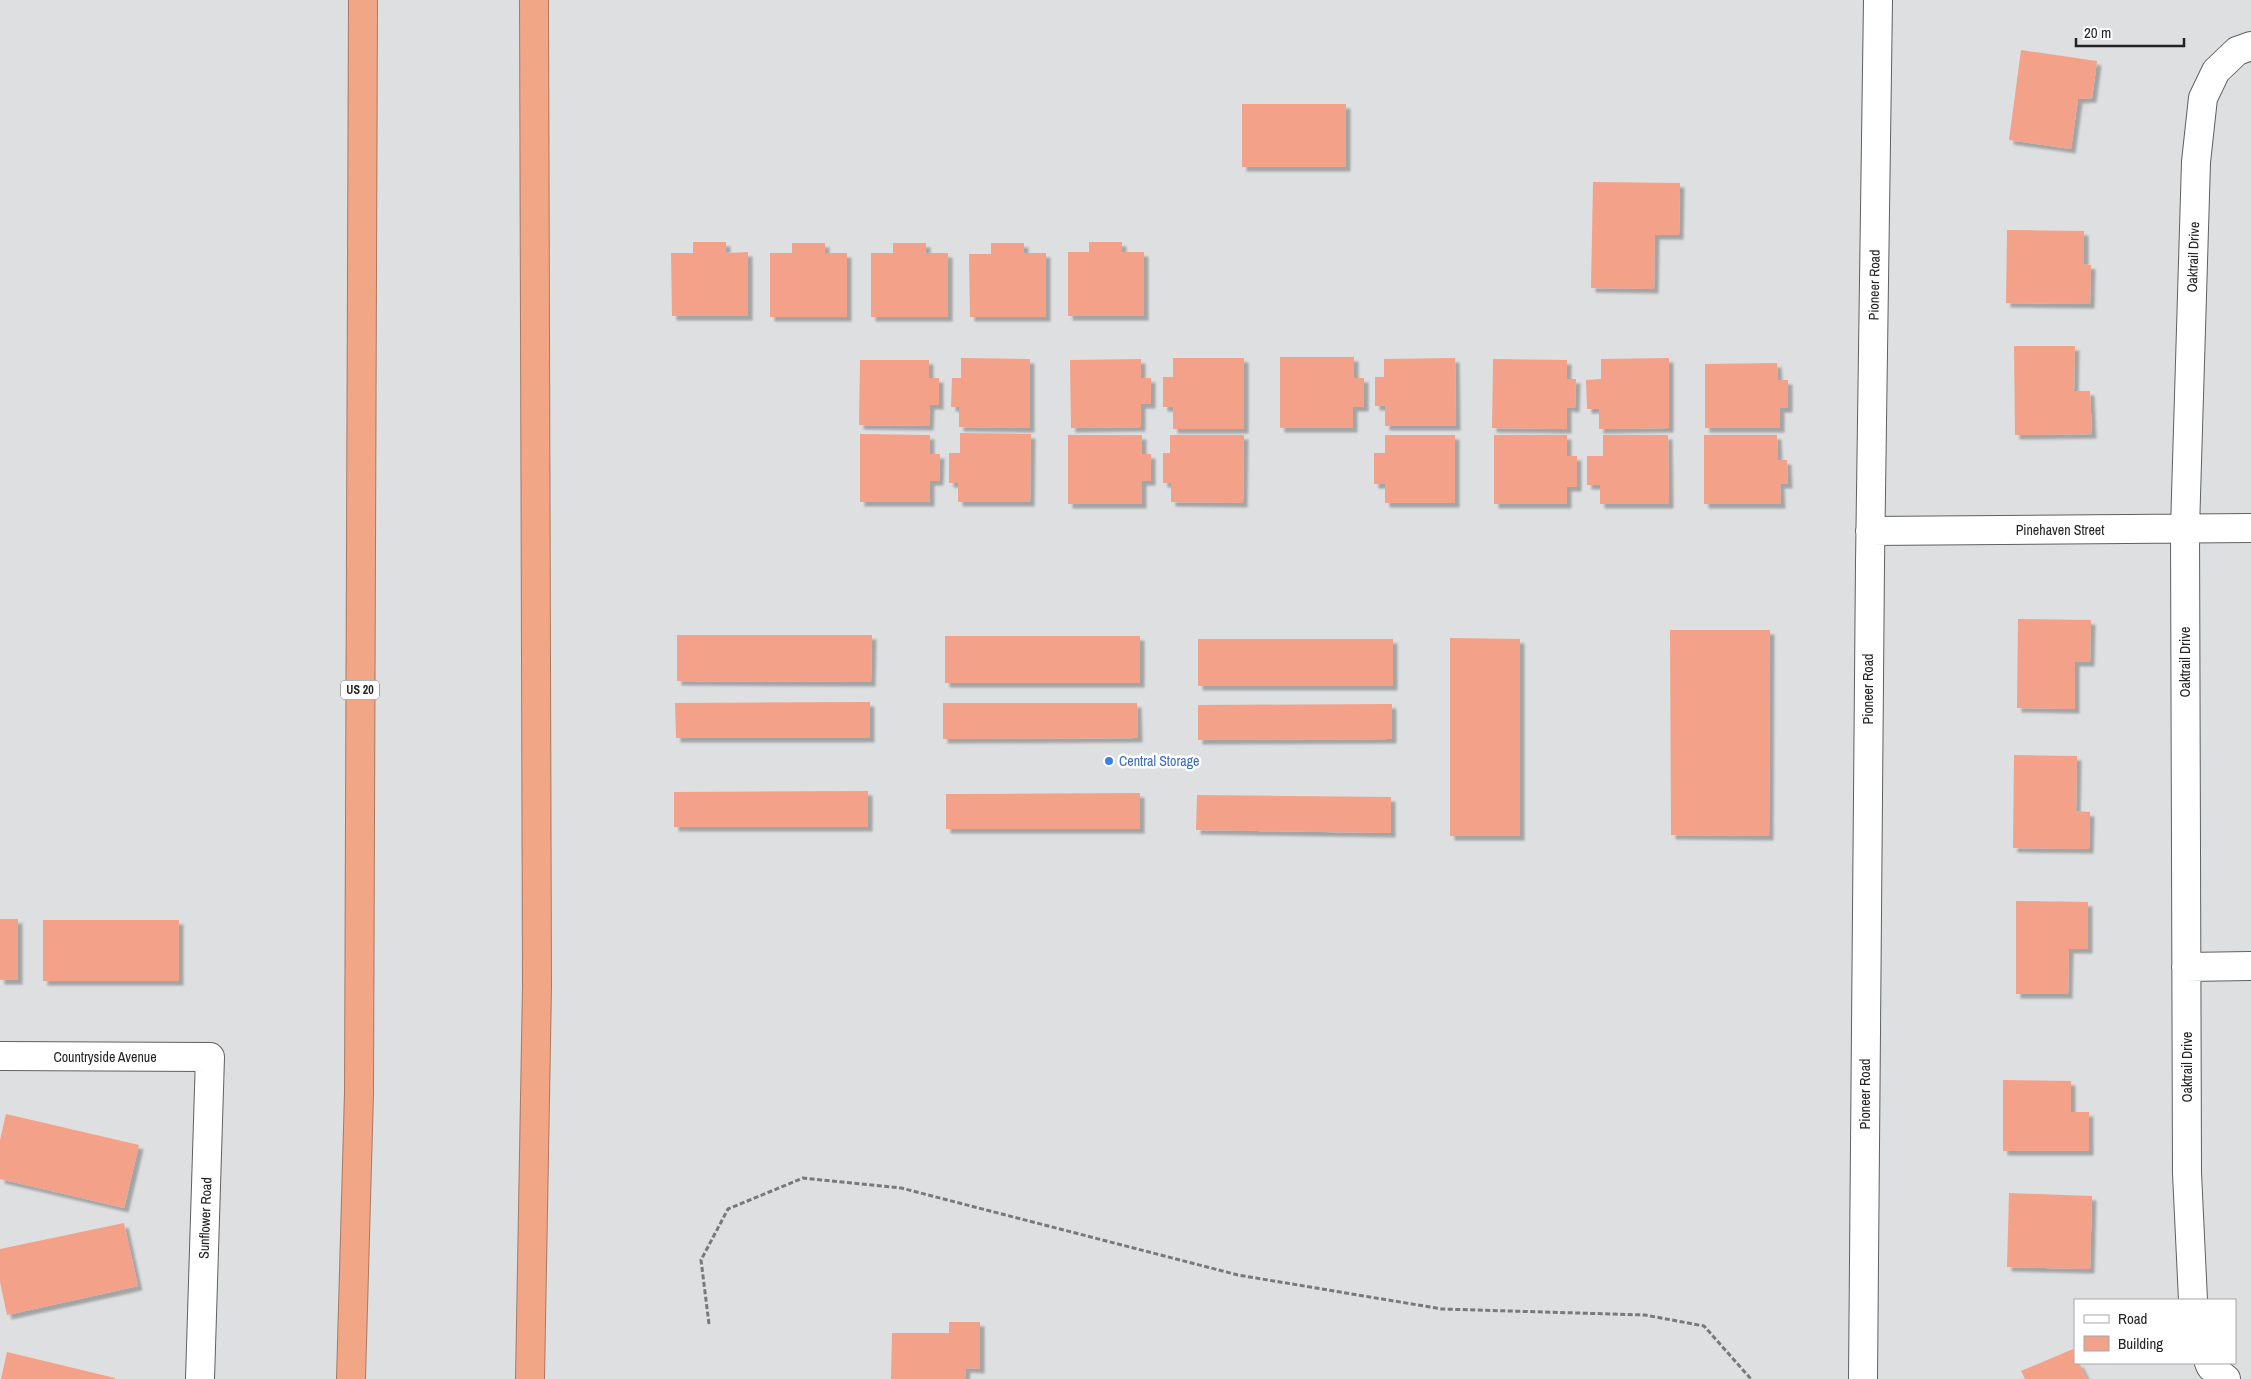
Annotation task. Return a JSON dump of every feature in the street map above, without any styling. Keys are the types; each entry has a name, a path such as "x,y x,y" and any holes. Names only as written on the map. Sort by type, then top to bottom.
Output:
{"highway":[{"name":"US 20","path":"351,1379 359,1083 363,0"},
{"path":"530,1379 537,986 534,0"}],"street":[{"name":"Pioneer Road","path":"1863,1379 1870,531 1878,0"},
{"name":"Oaktrail Drive","path":"2194,1299 2187,1173 2185,529 2196,162 2203,98 2216,71 2238,51 2251,46"},
{"name":"Pinehaven Street","path":"1870,531 2251,528"},
{"path":"2186,967 2251,966"},
{"name":"Countryside Avenue","path":"0,1056 210,1057"},
{"name":"Sunflower Road","path":"200,1379 210,1057"},
{"path":"2210,1364 2226,1379"}],"path":[{"path":"709,1324 701,1260 728,1209 803,1178 901,1188 1238,1275 1442,1309 1645,1315 1704,1326 1751,1379"}],"building":[{"path":"2021,50 2097,61 2092,98 2078,99 2071,149 2009,140"},
{"path":"1242,104 1346,104 1346,167 1242,167"},
{"path":"1593,182 1680,183 1679,235 1655,235 1654,289 1591,288"},
{"path":"2007,230 2084,231 2084,264 2091,265 2090,304 2006,303"},
{"path":"693,242 726,242 726,253 748,252 748,316 672,316 671,253 693,253"},
{"path":"1089,242 1122,242 1122,252 1144,252 1144,316 1068,316 1068,252 1089,252"},
{"path":"792,243 825,243 825,253 847,253 847,317 770,317 770,253 792,253"},
{"path":"893,243 926,243 926,253 948,253 948,317 871,317 871,253 893,253"},
{"path":"991,243 1024,243 1024,253 1046,253 1046,317 970,317 969,254 991,254"},
{"path":"2014,346 2075,346 2074,391 2090,391 2092,434 2015,435"},
{"path":"1280,357 1354,357 1354,378 1364,378 1364,407 1353,407 1353,428 1280,428"},
{"path":"961,358 1030,359 1030,428 959,427 959,407 951,407 952,378 961,378"},
{"path":"1173,358 1244,358 1244,429 1173,429 1173,407 1163,407 1163,377 1173,377"},
{"path":"1455,358 1456,426 1385,426 1385,406 1375,406 1375,377 1384,377 1384,359"},
{"path":"1669,358 1669,428 1599,429 1599,409 1587,409 1586,380 1601,379 1601,359"},
{"path":"1141,359 1141,378 1151,378 1151,404 1141,404 1141,427 1071,428 1070,360"},
{"path":"1493,359 1567,360 1567,379 1576,379 1575,408 1567,407 1567,429 1492,428"},
{"path":"860,360 929,360 929,378 939,378 939,405 930,405 929,426 859,425"},
{"path":"1777,363 1778,380 1788,380 1788,408 1780,408 1780,428 1705,428 1705,364"},
{"path":"960,433 1031,434 1030,502 958,502 958,483 949,483 949,453 960,453"},
{"path":"860,434 930,435 930,454 940,454 939,481 930,481 930,502 860,502"},
{"path":"1068,435 1142,435 1142,454 1151,454 1151,481 1142,481 1142,504 1068,504"},
{"path":"1170,435 1244,435 1243,503 1171,502 1171,483 1163,483 1163,453 1170,453"},
{"path":"1385,435 1455,435 1455,503 1385,503 1385,484 1374,484 1374,453 1385,453"},
{"path":"1494,435 1567,435 1567,456 1577,456 1577,487 1567,487 1567,504 1494,504"},
{"path":"1603,435 1668,435 1669,504 1600,504 1600,485 1587,485 1587,456 1603,456"},
{"path":"1704,435 1777,435 1778,460 1787,460 1788,484 1780,484 1781,504 1704,504"},
{"path":"2018,619 2091,620 2090,662 2075,662 2075,709 2017,708"},
{"path":"1670,630 1770,630 1769,836 1671,835"},
{"path":"677,635 872,635 871,682 677,681"},
{"path":"945,636 1140,636 1140,683 945,683"},
{"path":"1450,638 1520,639 1520,836 1450,836"},
{"path":"1198,639 1393,639 1393,686 1198,686"},
{"path":"870,702 870,738 676,738 675,703"},
{"path":"943,703 1137,703 1138,738 943,739"},
{"path":"1392,704 1392,739 1198,740 1198,705"},
{"path":"2014,755 2077,756 2076,811 2090,812 2089,849 2013,848"},
{"path":"868,791 868,827 674,827 674,792"},
{"path":"1140,793 1140,829 946,829 946,794"},
{"path":"1197,795 1391,797 1391,833 1196,830"},
{"path":"2016,901 2088,902 2088,949 2069,949 2068,994 2016,994"},
{"path":"0,919 18,919 18,980 0,980"},
{"path":"43,920 179,920 179,981 43,981"},
{"path":"2003,1080 2071,1081 2071,1112 2089,1112 2089,1151 2003,1151"},
{"path":"6,1114 139,1145 124,1208 0,1179 0,1140"},
{"path":"2009,1193 2092,1196 2090,1269 2007,1267"},
{"path":"124,1223 138,1286 7,1315 0,1282 0,1249"},
{"path":"949,1322 980,1322 980,1369 966,1368 965,1379 891,1379 892,1333 949,1333"},
{"path":"2073,1349 2074,1364 2080,1364 2087,1379 2025,1379 2021,1371"},
{"path":"7,1352 115,1378 115,1379 1,1379"}],"place":[{"name":"Central Storage","path":"1109,761"}]}
